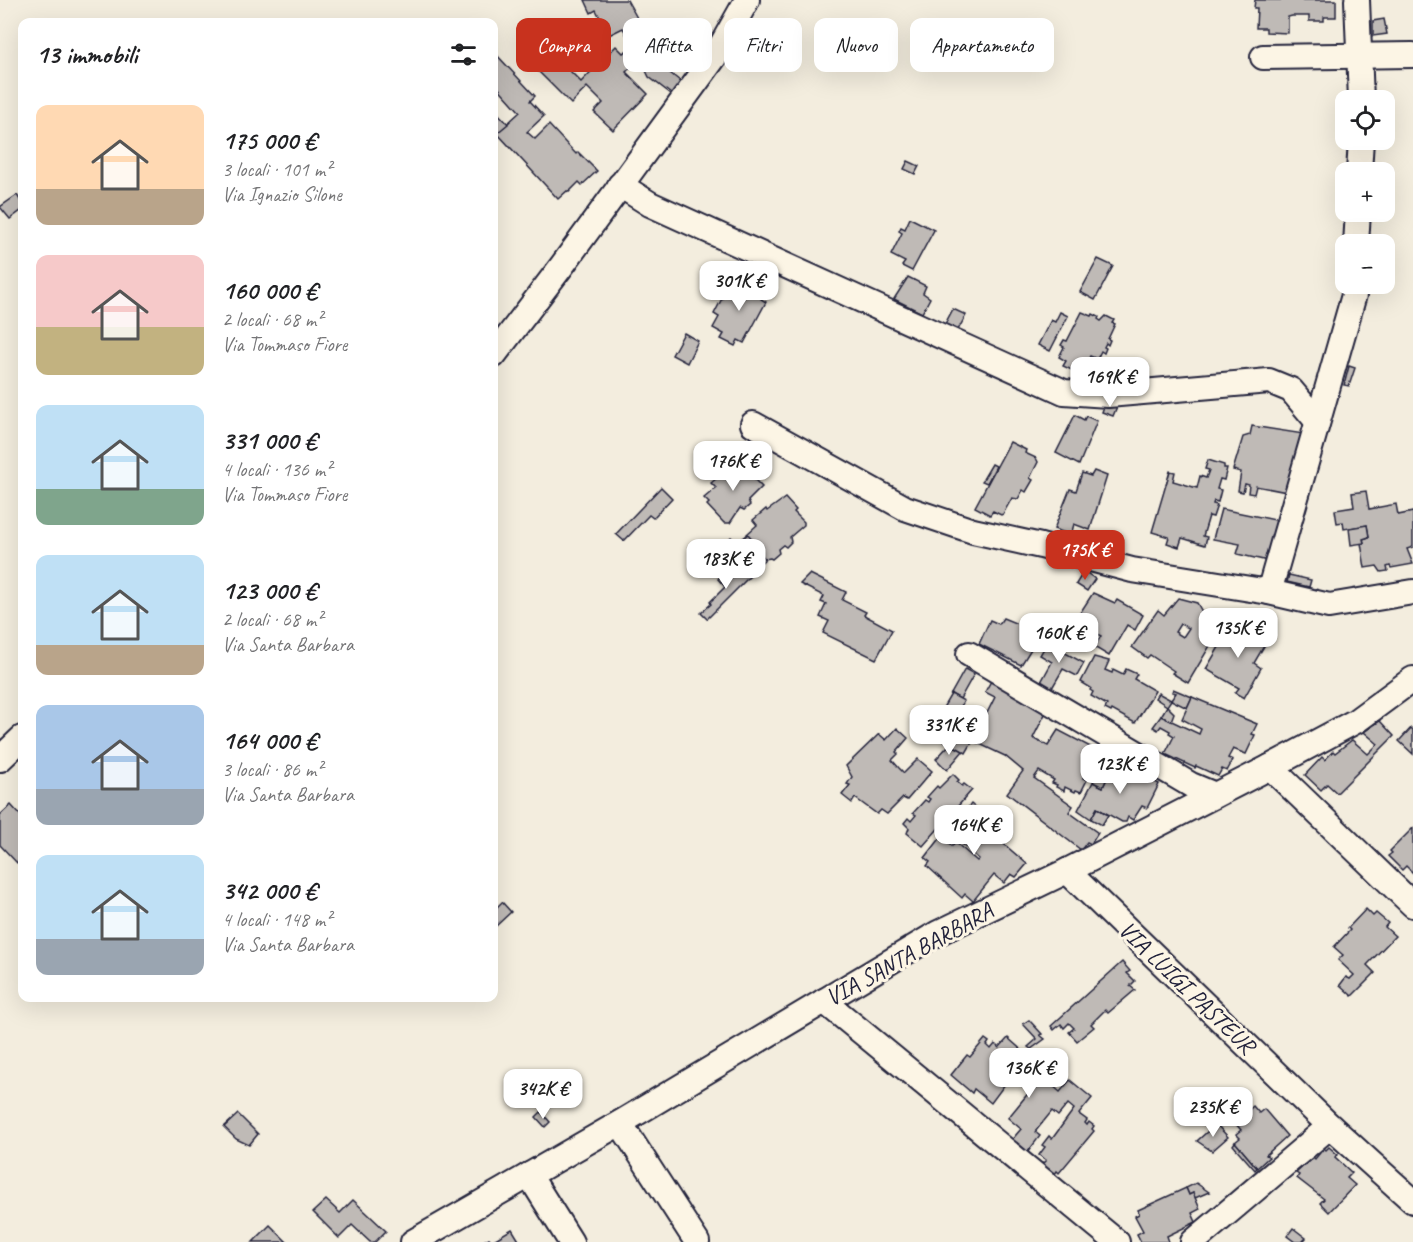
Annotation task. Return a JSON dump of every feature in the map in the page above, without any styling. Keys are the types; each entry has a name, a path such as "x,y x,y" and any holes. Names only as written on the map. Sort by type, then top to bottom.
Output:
{"street":[{"path":"498,350 716,55 747,0"},
{"path":"1357,0 1361,90"},
{"path":"1263,57 1413,55"},
{"path":"620,185 650,204 1064,392 1108,395 1269,381 1291,390 1317,421"},
{"path":"1269,592 1354,294"},
{"path":"753,424 905,508 973,531 1132,570 1269,592 1329,606 1413,592"},
{"path":"969,654 1191,785 1215,795"},
{"name":"VIA SANTA BARBARA","path":"413,1242 620,1123 938,933 1067,871 1270,767 1356,721 1413,679"},
{"path":"0,759 18,742"},
{"path":"1270,767 1413,905"},
{"name":"VIA LUIGI PASTEUR","path":"1067,871 1330,1126 1413,1201"},
{"path":"824,1001 1117,1242"},
{"path":"620,1123 698,1242"},
{"path":"1193,1242 1330,1126"},
{"path":"529,1175 571,1242"}],"building":[{"path":"585,0 627,0 637,18 623,18 623,28 611,34 611,18 600,18 596,10 591,13"},
{"path":"1255,0 1336,0 1336,17 1324,17 1324,21 1309,21 1309,16 1292,16 1288,17 1288,33 1266,32 1266,28 1256,28"},
{"path":"1384,19 1387,34 1373,36 1373,21"},
{"path":"616,46 623,53 623,72 626,72 648,94 613,130 594,112 603,103 587,87 571,104 539,72 571,72 581,82 591,72 611,72 611,51"},
{"path":"498,56 535,96 530,101 544,116 527,132 535,139 549,125 576,154 578,152 597,171 582,185 579,182 558,199 498,134 520,112 498,87"},
{"path":"647,72 669,72 685,85 675,97 649,77"},
{"path":"498,113 508,124 498,132"},
{"path":"908,161 919,166 915,174 904,169"},
{"path":"17,195 18,213 10,219 0,207"},
{"path":"910,218 934,230 912,271 902,266 905,262 891,255 902,233 899,231 901,227 905,229"},
{"path":"1098,259 1113,266 1095,300 1080,292"},
{"path":"908,277 926,286 923,293 930,298 922,313 894,299"},
{"path":"747,282 764,291 761,299 766,302 744,343 738,340 735,346 721,339 724,334 713,328 719,317 714,314 730,283 743,289"},
{"path":"953,309 966,315 958,330 945,324"},
{"path":"1060,312 1068,316 1050,351 1038,345 1051,320 1055,322"},
{"path":"1082,312 1092,316 1093,314 1101,321 1106,316 1114,320 1112,323 1115,324 1108,339 1110,340 1108,345 1106,343 1104,347 1106,348 1104,353 1101,351 1097,359 1090,356 1083,371 1076,368 1074,371 1063,366 1066,361 1059,357 1064,347 1061,345 1064,340 1067,341"},
{"path":"684,333 698,341 687,363 672,355"},
{"path":"1349,366 1355,368 1349,386 1344,385"},
{"path":"1106,401 1118,404 1113,416 1102,412"},
{"path":"1075,415 1084,420 1086,416 1097,421 1079,465 1056,453"},
{"path":"1252,426 1304,434 1292,493 1256,486 1254,494 1248,493 1249,485 1245,484 1243,492 1238,491 1241,472 1233,470 1243,437 1250,435"},
{"path":"1010,442 1026,450 1025,453 1036,458 1038,462 1030,478 1033,480 1026,492 1023,490 1018,499 1012,498 1003,514 993,511 990,515 975,507"},
{"path":"1208,460 1227,468 1224,480 1220,479 1217,489 1221,490 1218,502 1214,501 1213,504 1217,505 1213,517 1209,516 1203,536 1207,537 1205,545 1182,538 1179,547 1167,543 1169,537 1152,532 1170,471 1175,472 1173,481 1197,488 1200,476 1206,478 1209,470 1205,469"},
{"path":"743,461 755,474 752,477 762,487 748,501 750,505 744,510 740,508 730,523 724,523 707,505 709,503 704,498 716,488 711,483"},
{"path":"992,464 996,466 987,483 982,481"},
{"path":"1094,471 1107,476 1090,530 1074,524 1071,535 1054,529 1070,489 1076,491 1082,473 1091,476"},
{"path":"661,487 672,498 653,518 649,515 624,541 616,534"},
{"path":"1366,491 1369,509 1396,504 1398,515 1413,512 1413,547 1407,549 1413,564 1391,568 1390,566 1387,567 1388,571 1381,572 1377,566 1365,568 1361,543 1364,543 1363,539 1369,537 1367,525 1344,529 1343,522 1337,523 1335,510 1354,507 1352,493"},
{"path":"785,498 796,510 794,512 804,522 804,525 790,537 791,542 786,547 783,545 778,549 779,553 772,559 765,559 751,543 753,540 747,534 757,525 753,520"},
{"path":"1221,509 1280,521 1268,561 1237,554 1240,544 1213,539"},
{"path":"1367,525 1369,537 1363,539 1364,543 1351,545 1349,528"},
{"path":"748,534 753,540 751,543 765,559 757,566 746,554 751,549 742,539"},
{"path":"731,537 738,544 725,556 719,549"},
{"path":"738,544 745,552 737,559 730,551"},
{"path":"741,567 750,576 707,619 701,613 725,587 718,579 725,572 730,577"},
{"path":"1084,571 1095,579 1087,591 1076,584"},
{"path":"810,574 846,592 842,600 866,612 864,615 892,630 876,659 823,633 829,621 820,617 826,604 821,602 824,596 800,584"},
{"path":"1289,575 1311,580 1309,587 1287,582"},
{"path":"1093,593 1115,603 1117,600 1143,615 1135,630 1127,625 1109,656 1094,647 1101,636 1082,626 1087,617 1080,613"},
{"path":"1178,598 1197,603 1205,617 1213,622 1201,637 1211,644 1188,683 1150,655 1147,658 1132,647 1158,610 1164,615","holes":["1180,624 1189,628 1183,637 1175,632"]},
{"path":"1003,618 1030,629 1022,644 1031,649 1021,665 979,644 990,620 999,624"},
{"path":"1232,625 1242,630 1244,627 1267,641 1254,663 1261,668 1244,698 1235,693 1239,688 1206,669"},
{"path":"1047,643 1084,663 1077,676 1063,669 1052,688 1041,682 1052,662 1040,655"},
{"path":"1094,657 1109,661 1105,670 1112,673 1113,670 1123,675 1126,669 1137,674 1134,679 1155,691 1135,723 1112,710 1111,712 1105,709 1107,705 1091,696 1093,692 1091,688 1081,682"},
{"path":"965,669 974,674 960,699 951,694"},
{"path":"991,681 1046,712 1033,738 1048,746 1058,730 1102,753 1094,768 1090,766 1083,778 1087,780 1081,792 1065,787 1064,791 1056,787 1057,785 1052,783 1054,780 1039,771 1034,778 1073,806 1069,812 1098,833 1091,844 1087,842 1081,850 1007,793 1023,771 1005,756 973,741 995,697 985,692"},
{"path":"1173,689 1192,697 1187,708 1171,700 1176,693 1172,692"},
{"path":"1158,693 1171,700 1167,706 1155,698"},
{"path":"951,694 964,701 950,725 973,741 966,753 929,732"},
{"path":"1192,697 1257,724 1252,734 1255,735 1246,754 1233,749 1228,758 1233,760 1227,771 1222,769 1218,776 1165,754 1174,736 1161,726 1158,730 1153,727 1161,716 1199,734 1201,729 1182,719"},
{"path":"1167,706 1174,713 1171,721 1161,716"},
{"path":"1380,721 1394,736 1337,793 1327,784 1321,790 1305,775 1322,757 1325,760 1333,751 1335,753 1352,740 1368,754 1378,744 1364,732"},
{"path":"897,728 908,738 892,760 904,773 918,759 932,771 907,800 903,798 887,814 881,810 877,814 855,798 852,803 842,795 850,785 847,784 852,777 846,766 879,734 886,740"},
{"path":"1411,728 1413,730 1413,754 1399,741"},
{"path":"950,744 963,751 947,770 936,759"},
{"path":"1120,762 1159,784 1147,808 1142,806 1133,820 1128,817 1126,822 1097,808 1091,819 1078,810 1093,782 1103,787 1108,776 1112,777"},
{"path":"1103,764 1115,771 1112,777 1108,776 1103,787 1093,782"},
{"path":"953,774 959,780 957,782 972,790 923,846 907,833 909,828 904,823 908,818 911,821 916,815 913,813 925,800 928,802 930,799 927,797"},
{"path":"971,804 1004,833 998,839 1027,864 1016,877 1011,874 1004,883 994,875 973,901 965,894 962,898 927,866 930,862 925,858 942,836 952,846 955,842 977,861 979,859 953,836 963,823 959,819"},
{"path":"11,805 18,813 17,863 0,845 0,815"},
{"path":"1097,808 1108,815 1102,825 1091,819"},
{"path":"1413,828 1413,873 1406,866 1402,870 1388,856 1392,853 1390,851"},
{"path":"502,902 511,912 498,924 498,906"},
{"path":"1366,909 1373,916 1376,913 1388,923 1385,927 1395,936 1367,965 1375,973 1352,996 1340,985 1346,977 1350,979 1354,975 1338,960 1343,955 1334,947"},
{"path":"1122,962 1130,971 1127,973 1135,981 1130,986 1135,990 1108,1013 1105,1010 1091,1024 1094,1027 1077,1041 1069,1032 1074,1028 1069,1023 1064,1028 1061,1024 1054,1030 1051,1026"},
{"path":"1029,1020 1045,1039 1031,1049 1028,1047 1037,1039 1023,1024"},
{"path":"1008,1038 1034,1061 1039,1056 1051,1065 1045,1071 1055,1079 1051,1084 1060,1092 1070,1080 1092,1098 1079,1114 1087,1120 1085,1123 1087,1125 1089,1122 1094,1126 1092,1129 1094,1131 1059,1173 1057,1171 1055,1174 1042,1164 1046,1160 1039,1155 1045,1147 1042,1145 1049,1136 1052,1139 1074,1109 1068,1104 1058,1116 1052,1111 1035,1132 1040,1136 1027,1153 1009,1143 1021,1129 1008,1118 1030,1091 1011,1076 991,1103 974,1089 972,1093 951,1075 967,1055 970,1057 985,1039 989,1042 987,1045 991,1049 995,1044 999,1048"},
{"path":"1253,1106 1259,1113 1264,1109 1287,1136 1266,1155 1269,1157 1257,1168 1235,1142 1240,1138 1236,1134 1241,1130 1235,1123"},
{"path":"541,1112 550,1122 545,1127 536,1117"},
{"path":"238,1114 258,1134 249,1145 236,1139 224,1127"},
{"path":"1216,1124 1228,1137 1212,1151 1197,1141"},
{"path":"1235,1142 1257,1168 1255,1170 1233,1145"},
{"path":"1329,1147 1338,1155 1335,1157 1352,1173 1347,1178 1355,1185 1329,1212 1320,1203 1324,1199 1297,1178 1299,1175 1296,1173 1313,1157 1315,1159 1324,1148 1326,1150"},
{"path":"1196,1183 1209,1192 1195,1198 1193,1193 1189,1195 1186,1188"},
{"path":"1186,1188 1189,1195 1193,1193 1200,1209 1192,1213 1196,1222 1167,1236 1169,1242 1141,1242 1137,1234 1143,1231 1135,1216 1139,1214 1138,1210"},
{"path":"326,1200 340,1213 353,1200 386,1231 375,1242 370,1242 352,1225 339,1238 313,1212"},
{"path":"270,1225 287,1242 253,1242"},
{"path":"1293,1228 1306,1238 1302,1242 1295,1242 1287,1236"},
{"path":"512,1229 520,1242 482,1242 489,1238 492,1241"}]}
